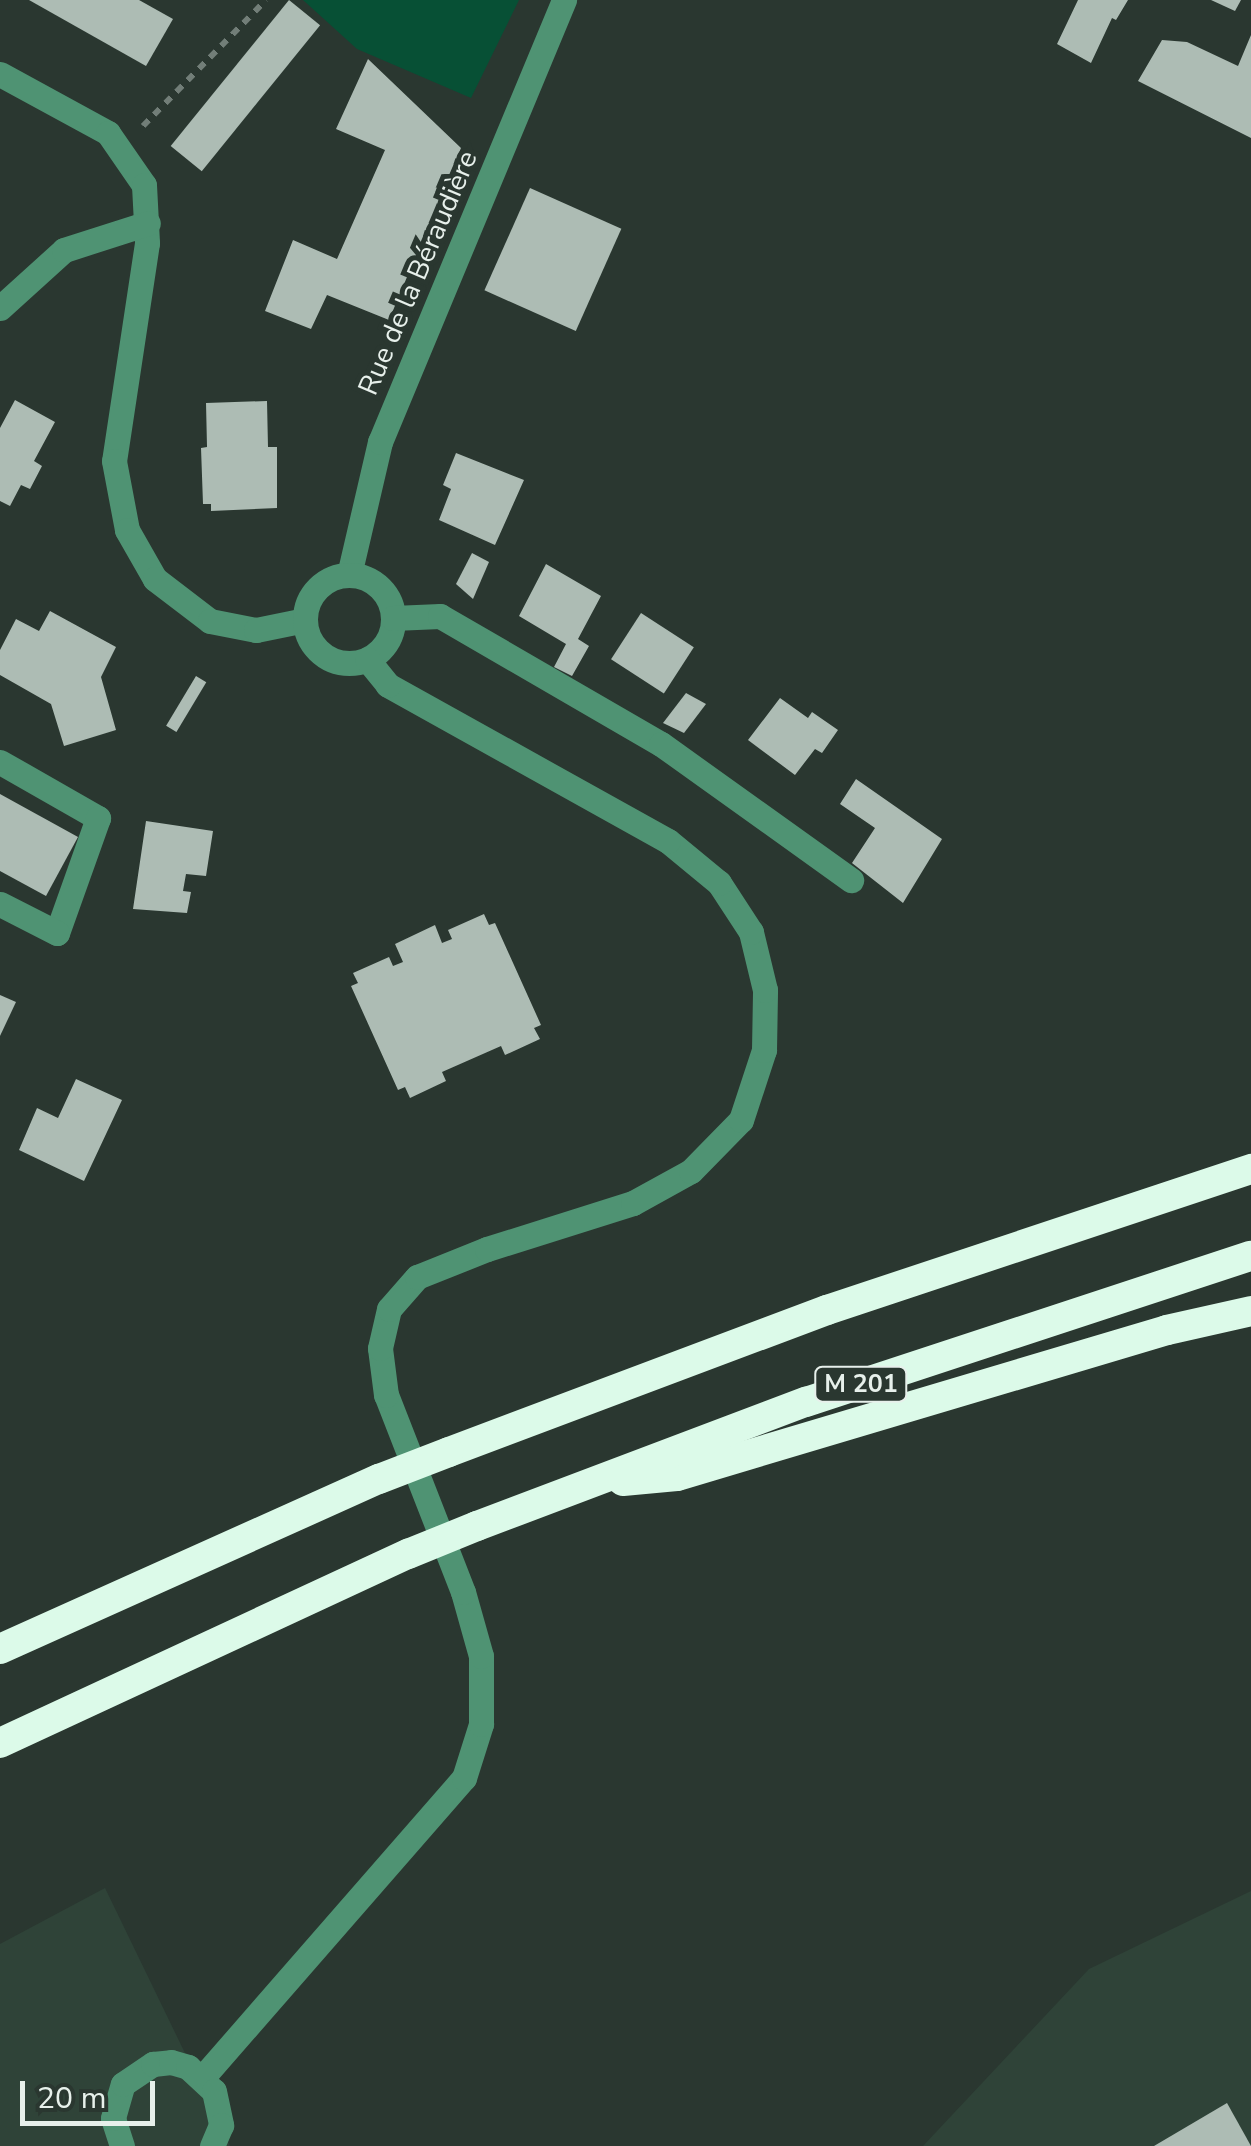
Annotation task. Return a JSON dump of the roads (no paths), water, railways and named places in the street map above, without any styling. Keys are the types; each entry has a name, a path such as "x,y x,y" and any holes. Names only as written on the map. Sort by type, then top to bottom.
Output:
{"highway":[{"path":"0,1649 448,1452 827,1310 1251,1170"},
{"path":"1208,1187 1251,1177"},
{"name":"M 201","path":"0,1743 408,1554 575,1486 806,1402 1251,1256"},
{"path":"575,1486 677,1476 1167,1330 1251,1311"}],"street":[{"name":"Rue de la Béraudière","path":"349,575 380,442 564,0"},
{"path":"0,74 86,118 122,148 144,185 148,223 114,461 126,530 155,578 210,621 256,630 305,620"},
{"path":"0,308 64,250 148,223"},
{"path":"349,575 375,583 391,605 393,618 386,644 367,660 352,664 325,656 308,634 305,620 313,594 336,577 349,575"},
{"path":"393,618 440,616 458,626 662,744 852,880"},
{"path":"203,2076 464,1778 481,1724 481,1656 462,1592 386,1395 380,1348 389,1309 417,1277 486,1249 633,1203 692,1171 741,1120 764,1050 765,990 751,932 718,883 668,841 388,685 367,660"},
{"path":"0,762 98,818 57,933 0,904"},
{"path":"122,2146 113,2118 116,2100 136,2072 171,2062 203,2076 221,2107 221,2125 212,2146"}]}
